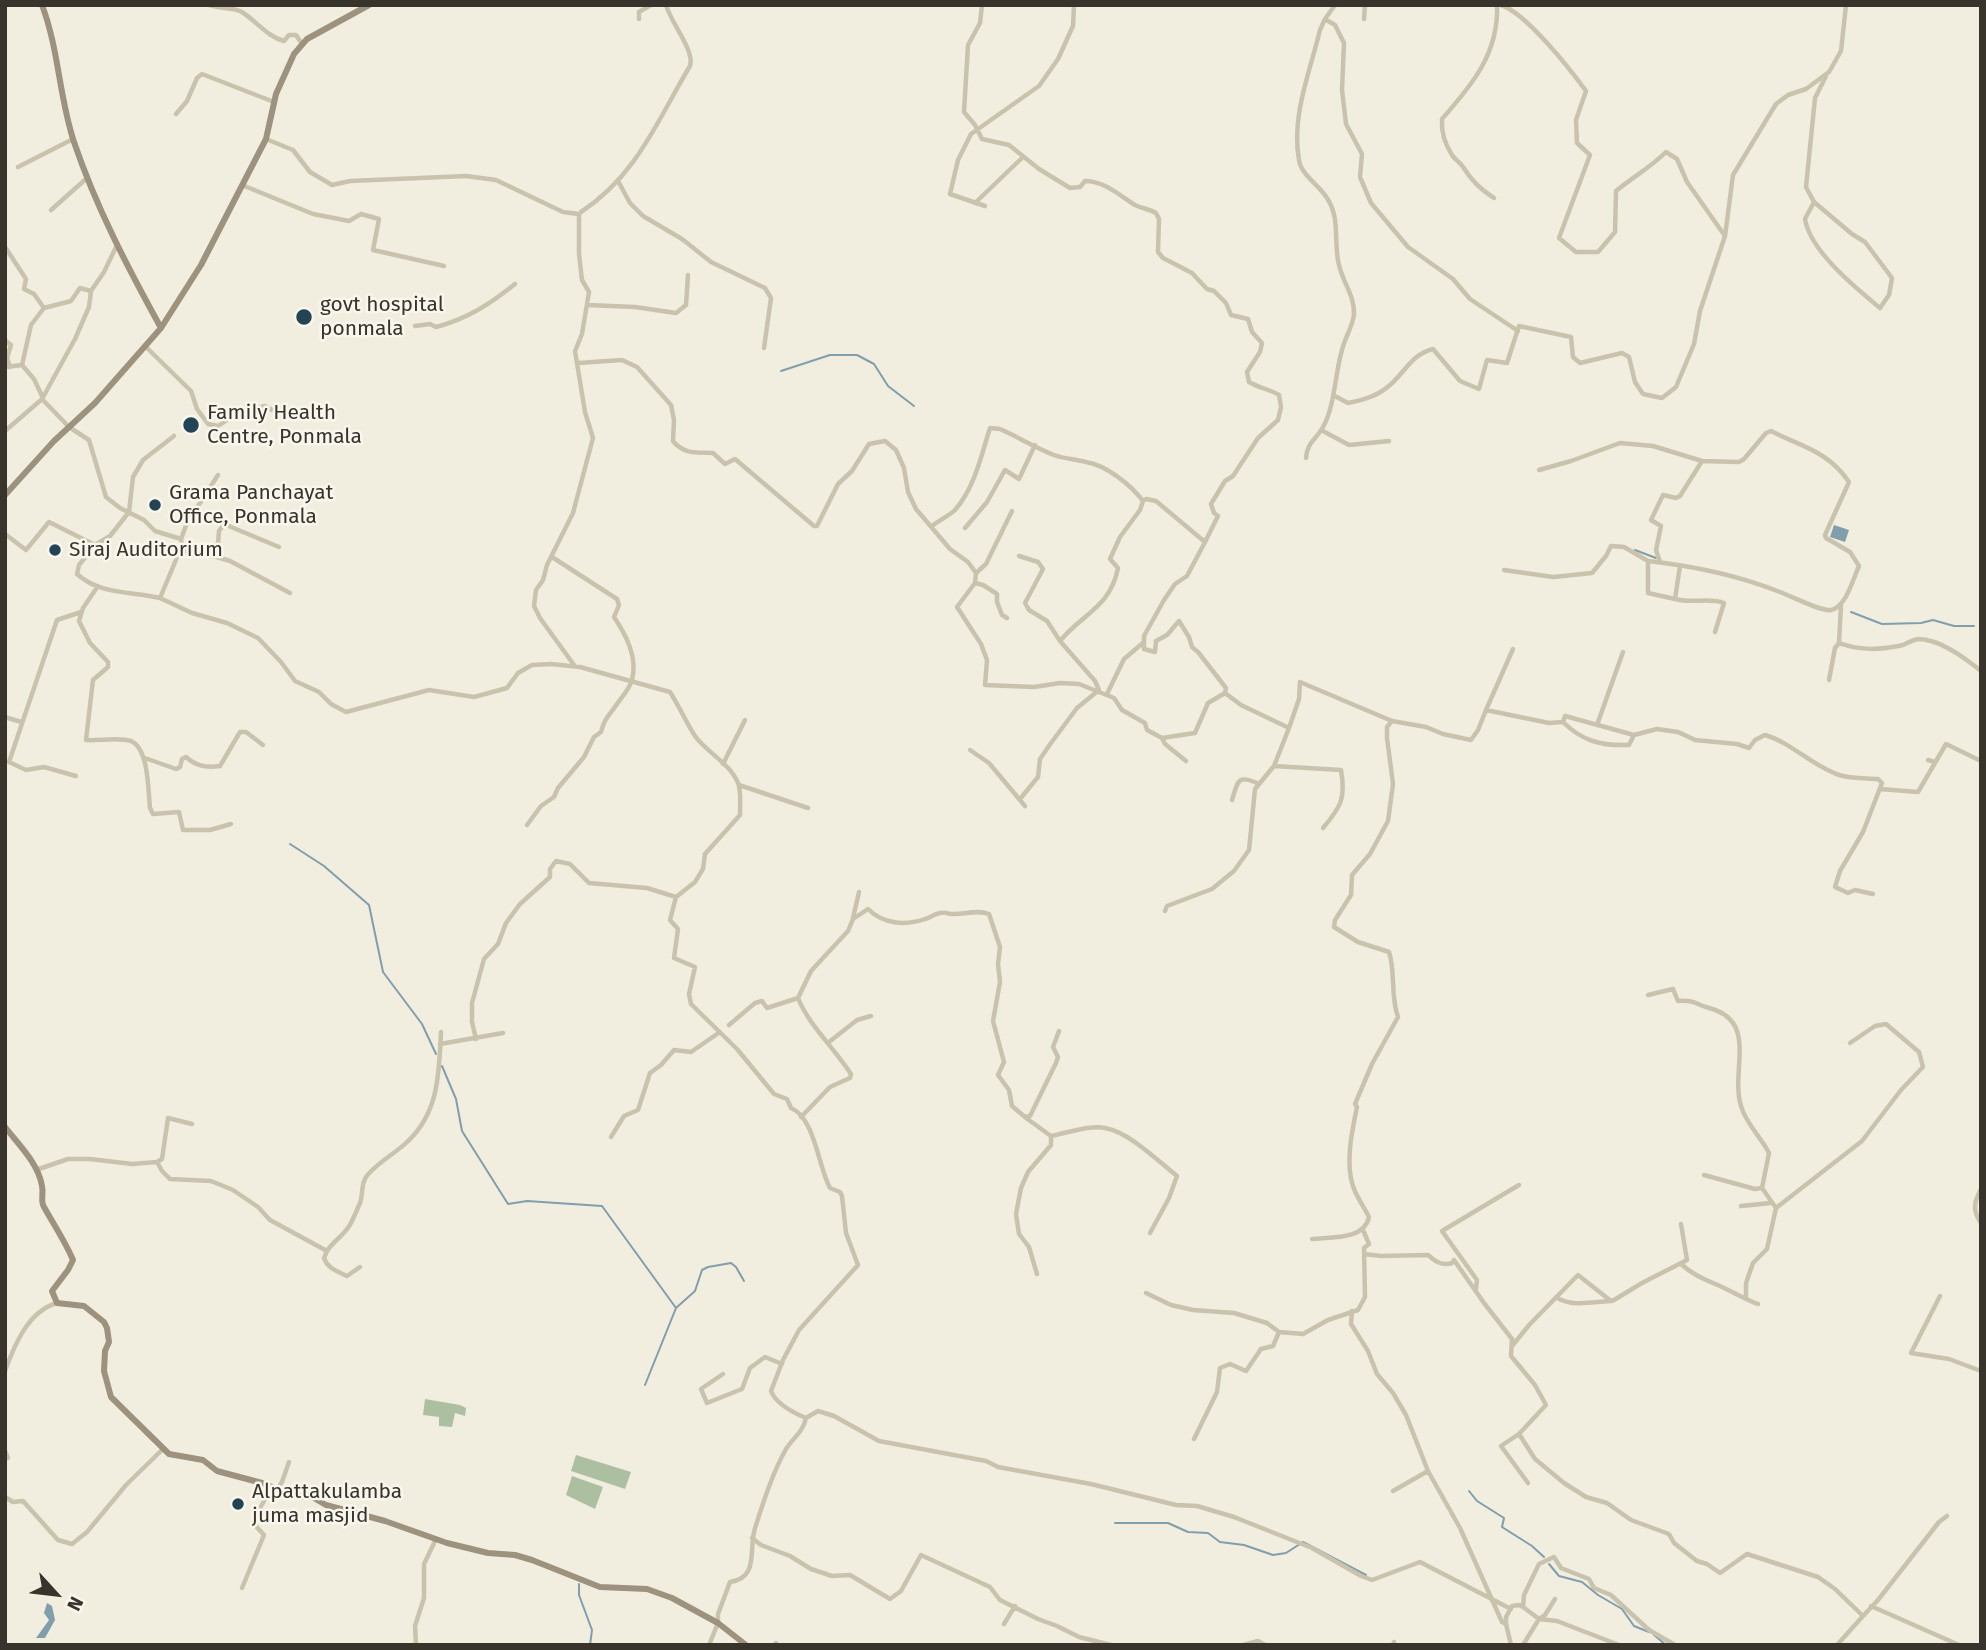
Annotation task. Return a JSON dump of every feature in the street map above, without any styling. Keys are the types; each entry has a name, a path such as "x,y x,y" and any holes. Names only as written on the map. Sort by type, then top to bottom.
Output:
{"street":[{"path":"42,5 54,39 73,139 117,245 161,328"},
{"path":"209,5 237,10 266,29 275,39 284,41 289,36 296,36 302,44"},
{"path":"5,495 95,402 161,328 201,265 266,139 274,103 294,54 307,39 369,5"},
{"path":"639,19 639,12 651,5"},
{"path":"581,212 606,195 618,181 666,113 693,59 666,5"},
{"path":"982,5 980,23 968,45 964,112 982,139 1009,145 1069,188 1080,187 1085,181 1091,181 1122,195 1137,206 1156,213 1159,219 1158,252 1163,258 1192,273 1207,289 1214,291 1226,303 1231,315 1248,319 1252,332 1262,343 1247,372 1249,382 1268,388 1279,396 1282,407 1278,420 1258,438 1233,476 1225,481 1211,504 1218,516 1205,542 1187,576 1168,593 1144,636 1144,649 1155,652 1156,641 1167,635 1179,621 1192,647 1226,688 1225,693"},
{"path":"985,206 950,194 958,160 971,134 1039,86 1067,42 1073,26 1074,5"},
{"path":"1306,458 1307,447 1324,426 1341,352 1345,338 1351,330 1354,314 1353,298 1338,263 1336,215 1326,196 1298,161 1297,125 1307,75 1325,19 1335,5"},
{"path":"1364,19 1365,5"},
{"path":"1494,198 1481,190 1454,158 1443,135 1441,119 1477,77 1498,27 1499,5 1511,8 1545,42 1586,91 1576,120 1577,143 1590,155 1559,238 1576,252 1598,252 1615,232 1616,191 1651,167 1666,152 1677,159 1687,182 1726,236"},
{"path":"1814,202 1805,219 1807,232 1845,279 1880,308 1889,295 1892,278 1865,242 1814,202 1806,187 1815,98 1841,51 1846,5"},
{"path":"1325,19 1335,25 1345,43 1342,90 1346,124 1362,154 1360,177 1371,203 1408,247 1453,279 1470,299 1518,331"},
{"path":"1333,395 1348,403 1365,399 1388,387 1420,352 1433,349 1460,381 1479,389 1487,360 1507,363 1520,326 1571,337 1573,357 1580,363 1622,353 1629,357 1635,382 1643,394 1662,398 1676,387 1694,344 1700,311 1726,236 1733,175 1776,104 1788,95 1806,89 1829,72"},
{"path":"176,114 187,101 197,78 202,74 274,103"},
{"path":"18,167 73,139"},
{"path":"266,139 293,150 310,172 332,185 350,181 466,176 496,180 563,212 579,214 582,280 589,292 582,334 575,351 585,412 593,438 573,513 536,590 534,606 575,666"},
{"path":"975,202 1023,157"},
{"path":"51,210 88,177"},
{"path":"618,181 630,203 643,216 682,239 711,262 765,288 771,298 764,348"},
{"path":"242,185 313,214 349,221 360,214 379,219 373,250 401,254 428,264 444,265"},
{"path":"5,431 42,398 75,339 89,307 91,291 117,245"},
{"path":"5,247 26,279 24,289 34,294 44,308"},
{"path":"587,305 635,307 676,313 685,305 688,275"},
{"path":"415,326 430,324 436,327 461,320 490,304 515,284"},
{"path":"22,365 31,326 44,308 71,301 80,288 91,291"},
{"path":"5,340 11,345 8,367 22,365"},
{"path":"145,346 191,391 197,409 208,424 218,426 236,414 265,406 272,410"},
{"path":"579,363 622,360 637,368 671,405 674,420 673,441 678,448 702,454 713,453 725,464 735,458 814,526 817,526 838,484 852,471 869,444 885,441 896,450 904,468 908,492 916,509 950,549 968,562 976,573 975,583 957,607 988,660 985,685 1034,687 1060,682 1099,690 1114,698 1122,710 1144,723 1147,730 1162,738 1165,744 1186,761"},
{"path":"22,365 34,379 42,398 69,427 89,440 106,497 144,520 155,531 181,539"},
{"path":"932,526 953,512 965,496 982,458 990,428 1000,429 1057,456 1087,462 1115,474 1143,501"},
{"path":"1321,430 1349,445 1390,440"},
{"path":"1539,470 1620,443 1653,446 1702,461 1739,462 1771,431 1815,450 1839,468 1849,482 1826,538 1850,552 1859,566 1842,604 1839,643 1835,648 1829,680"},
{"path":"174,436 143,460 133,477 129,512 110,536 95,545 79,565 77,573 84,580 97,586 160,598 199,615 227,623 258,638 295,681 319,692 331,704 346,712 429,690 474,697 507,688 518,673 532,665 575,666 670,692 694,734 739,785 808,808"},
{"path":"965,528 987,502 1005,470 1019,479 1035,445"},
{"path":"1660,562 1656,550 1661,526 1651,520 1663,495 1676,498 1679,496 1702,461"},
{"path":"218,475 191,516 181,539 182,546 188,553 217,557 239,566 290,593"},
{"path":"1143,501 1156,501 1205,542"},
{"path":"1060,641 1108,597 1118,568 1110,559 1120,537 1140,510 1143,501"},
{"path":"976,573 986,564 1012,511"},
{"path":"5,534 26,550 49,522 95,545"},
{"path":"217,557 219,531 224,524 278,547"},
{"path":"1504,570 1553,578 1592,573 1611,546 1624,547 1648,561 1709,569 1751,580 1808,602 1819,610 1831,610 1842,604"},
{"path":"160,598 178,555"},
{"path":"1019,556 1042,565 1043,569 1025,603 1029,610 1047,621 1060,641 1096,681 1099,690"},
{"path":"527,825 541,806 554,797 558,788 584,757 594,737 601,732 605,717 614,709 632,681 633,660 629,643 614,617 619,605 617,599 552,557"},
{"path":"1648,561 1648,593 1688,603 1724,603 1714,632"},
{"path":"1675,599 1680,566"},
{"path":"975,583 997,594 1002,615 1007,618"},
{"path":"97,586 79,621 83,631 108,662 108,667 93,680 86,740 130,741 139,748 145,758 150,808 153,814 180,811 183,830 210,830 231,824"},
{"path":"76,776 44,767 26,770 9,762 57,620 82,611"},
{"path":"1839,643 1870,650 1885,650 1922,639 1960,655 1981,671"},
{"path":"1107,694 1124,659 1144,642"},
{"path":"1165,911 1167,906 1212,888 1234,871 1249,850 1255,789 1274,766 1299,699 1300,682 1392,721 1408,726 1426,727 1471,740 1478,730 1513,649"},
{"path":"1597,725 1623,652"},
{"path":"1020,799 1038,777 1040,759 1051,743 1077,708 1099,690"},
{"path":"1225,693 1241,705 1289,728"},
{"path":"1162,738 1195,733 1208,703 1225,693"},
{"path":"1486,710 1549,723 1563,722 1576,734 1599,743 1629,745 1634,735"},
{"path":"1563,722 1564,716 1634,735 1657,729 1678,732 1695,740 1737,744 1749,748 1755,740 1765,735 1778,739 1842,776 1878,779 1882,783 1863,832 1840,870 1835,887 1848,893 1855,890 1873,894"},
{"path":"5,717 21,722"},
{"path":"723,764 745,720"},
{"path":"1312,1239 1345,1236 1363,1230 1367,1226 1369,1216 1353,1189 1352,1131 1357,1107 1355,1104 1372,1064 1398,1017 1392,992 1394,974 1389,952 1358,942 1334,927 1335,920 1351,895 1352,875 1370,854 1388,821 1393,784 1387,727 1392,721"},
{"path":"145,758 176,769 186,757 203,767 220,766 240,732 246,732 263,745"},
{"path":"1880,789 1918,792 1946,744 1981,761"},
{"path":"970,750 989,762 1025,806"},
{"path":"1928,760 1935,762"},
{"path":"1274,766 1340,769 1343,781 1341,807 1323,828"},
{"path":"1232,800 1237,783 1241,779 1259,784"},
{"path":"739,785 740,815 705,854 703,869 695,882 676,897 670,920 678,929 674,958 695,967 689,994 691,1004 720,1032 768,1088 774,1094 787,1099 790,1108 797,1111 814,1137 822,1172 830,1188 841,1192 846,1233 858,1265 804,1324 771,1391 773,1396 806,1418"},
{"path":"476,1039 472,1003 484,959 498,944 506,923 520,904 550,877 550,869 556,861 570,864 589,883 647,888 676,897"},
{"path":"729,1025 755,1003 762,1001 767,1007 798,998 811,971 848,931 859,892"},
{"path":"853,921 868,909 887,921 907,923 943,912 951,914 980,910 989,914 1000,947 1000,982 993,1021 1004,1062 998,1075 1009,1090 1012,1106 1051,1136 1102,1127 1115,1131 1139,1145 1177,1176 1169,1198 1150,1233"},
{"path":"1648,995 1673,989 1678,1001 1694,1000 1702,1006 1718,1011 1729,1017 1738,1030 1741,1107 1769,1153 1762,1188 1776,1208"},
{"path":"798,998 809,1020 829,1042 851,1074 850,1078 830,1087 801,1117"},
{"path":"829,1042 857,1020 871,1016"},
{"path":"1746,1299 1746,1283 1753,1263 1767,1249 1776,1208 1862,1141 1901,1090 1923,1067 1919,1052 1886,1024 1875,1026 1850,1043"},
{"path":"1025,1117 1030,1116 1056,1063 1058,1057 1053,1047 1059,1031"},
{"path":"360,1267 347,1276 331,1269 324,1258 333,1242 342,1236 351,1222 366,1178 406,1144 429,1115 437,1091 441,1032"},
{"path":"611,1137 624,1116 638,1110 650,1073 674,1050 691,1052 720,1032"},
{"path":"440,1044 503,1033"},
{"path":"35,1170 68,1159 132,1164 156,1162 162,1159 168,1118 191,1124"},
{"path":"5,1127 22,1146 35,1170 42,1186 42,1205 73,1260 52,1291 57,1303"},
{"path":"1037,1274 1029,1247 1019,1234 1016,1214 1021,1188 1028,1172 1051,1145 1051,1136"},
{"path":"156,1162 170,1178 211,1181 233,1190 258,1207 270,1220 327,1251"},
{"path":"1704,1175 1755,1189 1762,1188"},
{"path":"1476,1290 1477,1280 1442,1231 1519,1185"},
{"path":"1981,1189 1974,1204 1975,1214 1981,1223"},
{"path":"1741,1206 1771,1203"},
{"path":"1558,1297 1567,1303 1579,1304 1611,1301 1681,1264 1687,1260 1681,1224"},
{"path":"1146,1293 1171,1305 1193,1310 1234,1313 1267,1323 1279,1332 1303,1334 1328,1320 1358,1311 1365,1297 1364,1248 1369,1244 1363,1230"},
{"path":"1364,1254 1429,1255 1436,1262 1447,1264 1454,1260 1512,1339 1511,1356 1535,1385 1546,1405 1520,1434 1501,1446 1528,1483"},
{"path":"1681,1264 1712,1285 1758,1304"},
{"path":"1511,1348 1530,1324 1578,1275 1611,1301"},
{"path":"1940,1296 1911,1353 1949,1359 1981,1371"},
{"path":"5,1371 15,1343 32,1321 48,1305 72,1303 90,1310 104,1322 109,1335 104,1371 111,1397 169,1454 203,1460 217,1471 275,1488 284,1495 312,1497 326,1505 385,1521 447,1543 532,1560 600,1587 622,1586 652,1591 718,1623 747,1645"},
{"path":"1352,1311 1351,1324 1368,1351 1377,1374 1406,1415 1428,1471 1460,1528 1502,1622 1506,1624"},
{"path":"1194,1439 1217,1392 1220,1368 1230,1364 1246,1370 1261,1349 1273,1346 1279,1332"},
{"path":"723,1374 701,1389 708,1403 742,1389 750,1368 765,1357 782,1364"},
{"path":"709,1645 730,1582 746,1576 750,1565 752,1538 784,1452 804,1427 806,1418 818,1411 834,1416 879,1441 986,1461 998,1466 1091,1484 1176,1505 1197,1506 1277,1533 1372,1580 1420,1562 1511,1609"},
{"path":"1520,1434 1535,1460 1564,1483 1587,1497 1607,1503 1631,1520 1669,1534 1686,1553 1707,1564 1714,1571 1720,1573 1747,1554 1818,1577 1863,1616"},
{"path":"5,1497 13,1502 23,1501 58,1540 72,1544 87,1532 126,1485 163,1449"},
{"path":"5,1451 9,1458"},
{"path":"243,1588 264,1535 255,1525 260,1508 282,1482 289,1461"},
{"path":"1393,1491 1428,1471"},
{"path":"1837,1645 1919,1550 1939,1522 1947,1516"},
{"path":"416,1645 415,1626 424,1598 424,1564 436,1538"},
{"path":"752,1538 811,1569 832,1576 850,1576 890,1599 901,1591 920,1555 990,1587 997,1598 1079,1637 1111,1645"},
{"path":"1523,1607 1524,1595 1539,1564 1554,1558 1561,1568 1590,1579 1594,1588 1611,1595 1649,1630 1675,1645"},
{"path":"1522,1645 1555,1598"},
{"path":"1004,1623 1015,1606"},
{"path":"1511,1645 1506,1616 1512,1606 1523,1607 1539,1619 1557,1621 1619,1645"},
{"path":"1871,1606 1959,1645"},
{"path":"1242,1645 1258,1641 1265,1645"}],"green space":[{"path":"425,1399 460,1405 466,1408 465,1416 455,1413 452,1427 439,1426 439,1417 423,1415"},
{"path":"576,1455 631,1472 625,1489 571,1471"},
{"path":"572,1476 603,1487 595,1509 566,1495"}],"water":[{"path":"1834,525 1849,530 1845,542 1830,537"},
{"path":"47,1603 52,1606 55,1620 45,1638 36,1638 49,1620 44,1613"}],"waterway":[{"path":"781,371 830,355 857,355 874,364 888,386 914,406"},
{"path":"1635,550 1656,558"},
{"path":"1851,612 1882,624 1933,620 1954,626 1974,626"},
{"path":"290,844 324,866 369,905 383,972 422,1024 436,1054"},
{"path":"442,1066 456,1099 462,1131 508,1204 527,1201 602,1206 676,1308"},
{"path":"645,1385 676,1308 695,1291 702,1270 731,1263 744,1281"},
{"path":"1469,1491 1477,1501 1504,1518 1502,1527 1544,1557"},
{"path":"1115,1523 1168,1523 1188,1532 1208,1533 1220,1542 1244,1545 1273,1555 1286,1553 1303,1542 1366,1575"},
{"path":"1549,1564 1559,1576 1582,1582 1622,1609 1634,1626 1649,1632"},
{"path":"579,1584 579,1595 592,1630 590,1645"},
{"path":"1654,1635 1666,1645"}],"place":[{"name":"govt hospital ponmala","path":"304,317"},
{"name":"Family Health Centre, Ponmala","path":"191,425"},
{"name":"Grama Panchayat Office, Ponmala","path":"155,505"},
{"name":"Siraj Auditorium","path":"55,550"},
{"name":"Alpattakulamba juma masjid","path":"238,1504"}]}
